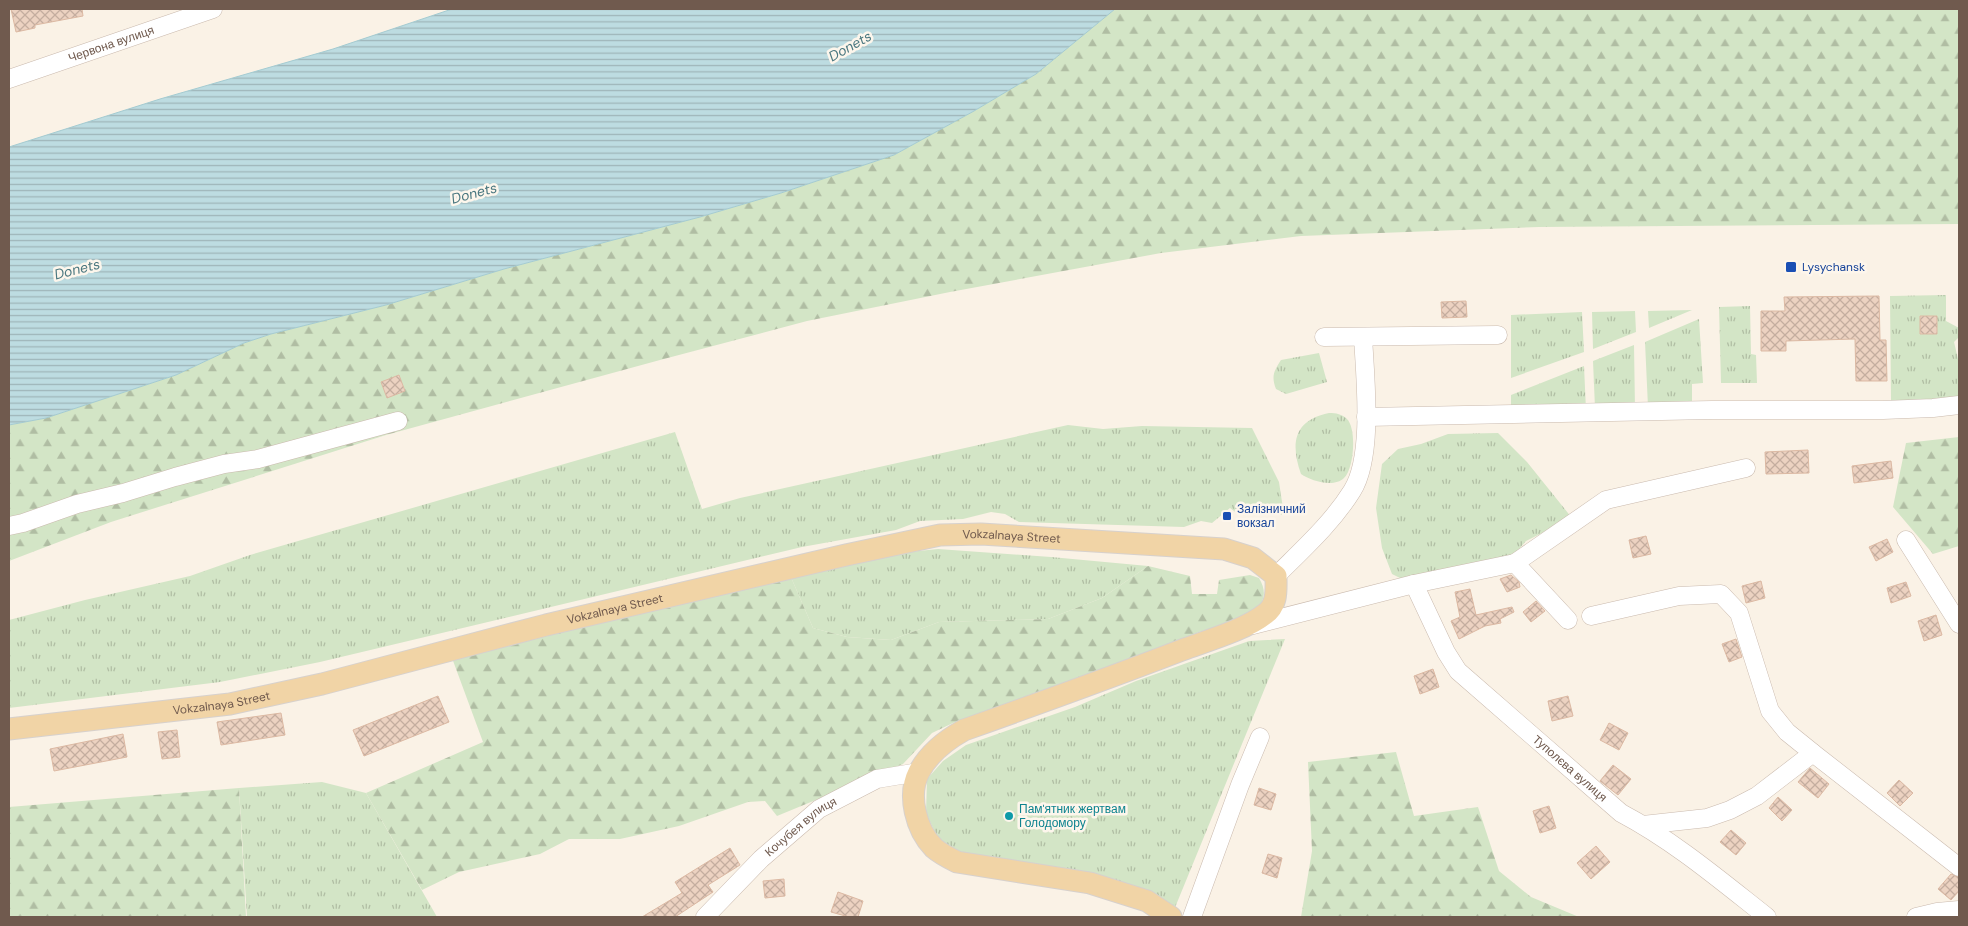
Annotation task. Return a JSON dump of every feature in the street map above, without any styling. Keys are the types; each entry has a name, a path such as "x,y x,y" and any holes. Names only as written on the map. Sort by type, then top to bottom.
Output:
{"main road":[{"name":"Vokzalnaya Street","path":"9,729 230,704 322,684 546,625 846,554 940,535 981,534 1224,549 1253,558 1276,576"},
{"path":"1171,917 1147,902 1090,883 957,862 944,856 933,847 918,820 914,786 919,772 930,756 945,741 964,730 1105,680 1228,632 1267,613 1276,598 1276,576"}],"street":[{"name":"Червона вулиця","path":"9,79 214,9"},
{"path":"1324,337 1498,335"},
{"path":"1276,576 1321,531 1353,490 1365,454 1366,393 1363,337"},
{"path":"1366,417 1712,410 1883,410 1959,405"},
{"path":"9,526 175,476 224,464 258,459 398,421"},
{"path":"1228,632 1414,584 1515,562 1606,500 1746,468"},
{"path":"1906,540 1959,624"},
{"path":"1515,562 1568,620"},
{"name":"Туполєва вулиця","path":"1414,584 1446,652 1458,671 1620,813 1643,825 1691,857 1767,917"},
{"path":"1591,616 1679,596 1721,594 1739,613 1770,711 1787,732 1959,867"},
{"path":"1192,917 1260,737"},
{"path":"1643,825 1707,818 1730,810 1757,796 1813,753"},
{"name":"Кочубея вулиця","path":"705,917 760,859 819,809 878,778 919,772"},
{"path":"1916,917 1937,912 1959,910"}],"green space":[{"path":"1115,9 1959,9 1959,224 1539,227 1301,236 1161,253 950,292 807,321 660,360 386,435 111,522 9,561 9,425 46,418 176,375 244,343 271,334 386,305 504,269 700,217 781,193 894,155 1036,74"},
{"path":"1946,295 1946,321 1959,328 1959,337 1954,342 1959,363 1959,398 1891,401 1890,296"},
{"path":"1750,306 1751,354 1756,355 1757,383 1721,383 1719,307"},
{"path":"1692,310 1649,328 1648,311"},
{"path":"1635,311 1636,332 1593,349 1592,312"},
{"path":"1582,312 1584,352 1511,378 1511,315"},
{"path":"1699,319 1703,383 1692,384 1692,405 1648,407 1645,342"},
{"path":"1634,345 1635,409 1595,408 1593,361"},
{"path":"1319,353 1327,382 1286,394 1276,389 1274,374 1281,360"},
{"path":"1584,366 1586,410 1511,412 1511,395"},
{"path":"1329,413 1339,414 1347,419 1352,431 1353,440 1352,458 1347,473 1344,478 1334,483 1316,481 1301,474 1296,452 1298,434 1302,427 1317,416"},
{"path":"1068,425 1103,429 1142,426 1252,428 1279,482 1284,515 1238,514 1230,508 1212,523 1201,521 1184,527 1019,522 1005,514 991,512 963,519 920,521 896,530 802,547 320,662 220,682 9,708 9,620 190,576 250,555 675,432 702,509 740,498"},
{"path":"1498,433 1527,462 1572,518 1526,541 1511,558 1402,579 1392,574 1382,548 1376,508 1382,464 1398,449 1421,444 1448,434"},
{"path":"1959,437 1959,546 1933,554 1893,507 1906,443"},
{"path":"938,549 1148,566 1102,598 1048,619 939,622 891,640 847,637 813,628 790,575 889,554"},
{"path":"1148,566 1190,576 1192,594 1217,594 1219,580 1250,575 1259,578 1264,591 1262,601 1256,609 1234,621 1199,632 1167,647 953,723 932,733 903,764 777,816 765,801 748,802 679,826 620,839 569,839 540,854 459,872 422,890 366,793 483,742 452,658 790,575 813,628 847,637 891,640 939,622 1048,619 1102,598"},
{"path":"1285,639 1174,910 959,853 938,839 926,813 927,779 943,761 966,745 1075,707 1136,681 1249,641"},
{"path":"1396,752 1414,816 1478,807 1499,871 1531,897 1579,917 1301,917 1312,851 1308,762"},
{"path":"322,782 366,793 437,917 247,917 239,788"},
{"path":"239,788 246,917 9,917 9,807"}],"water":[{"name":"Donets","path":"452,9 1115,9 1036,74 894,155 781,193 700,217 504,269 386,305 271,334 244,343 176,375 46,418 9,425 9,147 160,99 333,49"}],"building":[{"path":"11,9 82,9 83,16 35,25 35,28 16,32"},
{"path":"1879,296 1880,340 1886,340 1887,381 1856,381 1855,339 1786,341 1786,351 1761,351 1761,311 1785,311 1784,297"},
{"path":"1466,301 1467,317 1442,318 1441,302"},
{"path":"1920,316 1937,316 1937,334 1920,334"},
{"path":"399,375 405,391 387,398 381,382"},
{"path":"1808,450 1809,473 1766,474 1765,452"},
{"path":"1891,461 1893,478 1854,483 1852,466"},
{"path":"1646,536 1651,554 1633,558 1629,540"},
{"path":"1887,539 1893,552 1876,561 1869,547"},
{"path":"1511,575 1519,582 1520,587 1507,592 1500,579"},
{"path":"1761,581 1765,598 1746,603 1742,586"},
{"path":"1906,582 1911,596 1891,603 1887,588"},
{"path":"1470,589 1476,615 1512,607 1514,612 1500,619 1501,623 1485,626 1459,639 1451,621 1460,617 1455,592"},
{"path":"1536,601 1545,611 1531,622 1523,612"},
{"path":"1936,615 1942,635 1924,641 1918,621"},
{"path":"1736,639 1742,657 1729,662 1722,644"},
{"path":"1433,669 1439,687 1420,694 1414,676"},
{"path":"438,696 449,722 364,756 353,730"},
{"path":"1568,696 1573,716 1552,721 1548,701"},
{"path":"281,713 285,735 221,745 217,722"},
{"path":"1609,723 1628,733 1619,750 1600,740"},
{"path":"177,730 180,757 162,759 158,732"},
{"path":"123,734 127,757 54,771 50,749"},
{"path":"1613,765 1631,779 1618,795 1600,781"},
{"path":"1810,768 1829,784 1818,798 1798,782"},
{"path":"1899,780 1913,793 1900,806 1887,793"},
{"path":"1259,788 1276,794 1271,810 1254,805"},
{"path":"1778,797 1792,810 1782,821 1769,808"},
{"path":"1549,806 1556,828 1540,833 1533,811"},
{"path":"1731,830 1746,843 1736,855 1720,842"},
{"path":"1596,846 1610,862 1591,879 1577,863"},
{"path":"730,848 740,865 708,885 713,892 675,917 642,917 682,893 675,882"},
{"path":"1268,854 1282,858 1277,878 1262,873"},
{"path":"1951,874 1959,877 1959,891 1951,900 1938,889"},
{"path":"784,879 785,896 765,898 763,881"},
{"path":"838,892 863,901 858,917 849,917 831,912"}],"place":[{"name":"Lysychansk","path":"1791,267"},
{"name":"Залізничний вокзал","path":"1227,516"},
{"name":"Пам'ятник жертвам Голодомору","path":"1009,816"}]}
